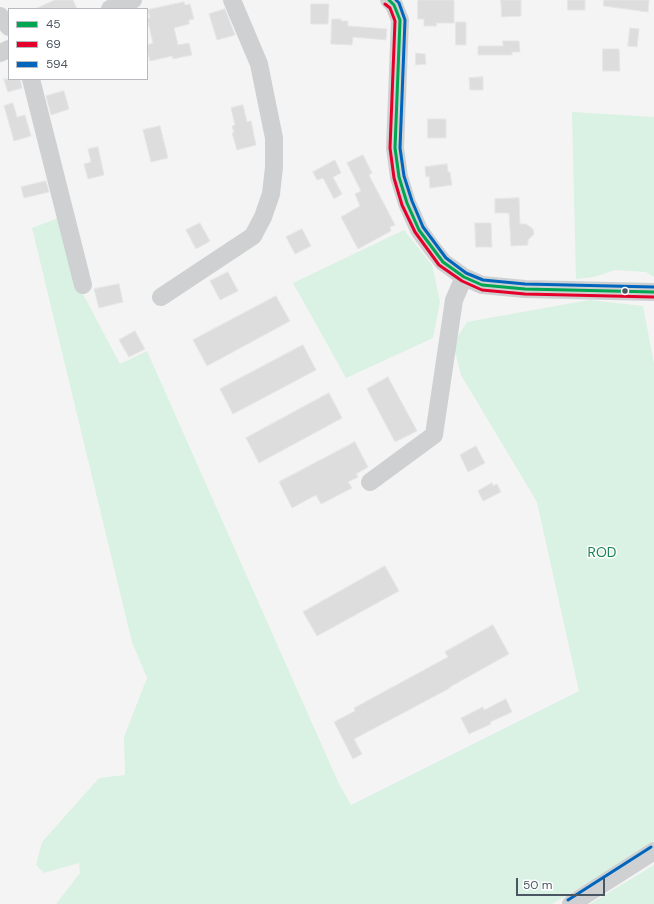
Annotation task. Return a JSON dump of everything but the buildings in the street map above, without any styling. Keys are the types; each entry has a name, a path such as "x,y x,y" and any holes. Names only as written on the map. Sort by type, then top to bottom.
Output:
{"street":[{"path":"113,8 133,0"},
{"path":"161,296 254,236 263,217 271,194 274,167 274,138 259,64 232,0"},
{"path":"390,0 394,5 400,20 395,148 399,177 406,203 419,230 443,262 464,277 482,285 525,290 654,292"},
{"path":"0,16 8,26"},
{"path":"31,80 83,285"},
{"path":"370,482 434,435 454,300 464,277"},
{"path":"570,904 654,851"}],"green space":[{"path":"572,112 654,117 654,277 646,272 615,270 594,277 576,279"},
{"name":"ROD","path":"61,217 74,277 120,364 147,351 339,784 351,805 579,691 537,502 461,375 453,344 467,322 589,300 643,306 654,364 654,841 633,856 552,904 56,904 80,873 79,863 44,873 36,865 42,842 99,778 125,775 124,737 147,678 132,642 32,228"},
{"path":"404,230 432,265 440,301 433,338 346,378 293,283"},
{"path":"654,865 654,904 590,904"}],"transit line":[{"name":"45","path":"389,0 394,5 400,20 395,148 399,177 407,203 419,230 443,262 464,277 482,285 525,289 654,292"},
{"name":"594","path":"396,0 399,3 405,20 400,148 404,176 412,201 423,227 446,258 466,273 483,280 525,284 654,287"},
{"name":"69","path":"385,4 390,8 395,21 390,148 394,178 402,205 415,232 439,265 462,281 482,290 525,294 654,297"},
{"name":"594","path":"568,900 651,847"}]}
